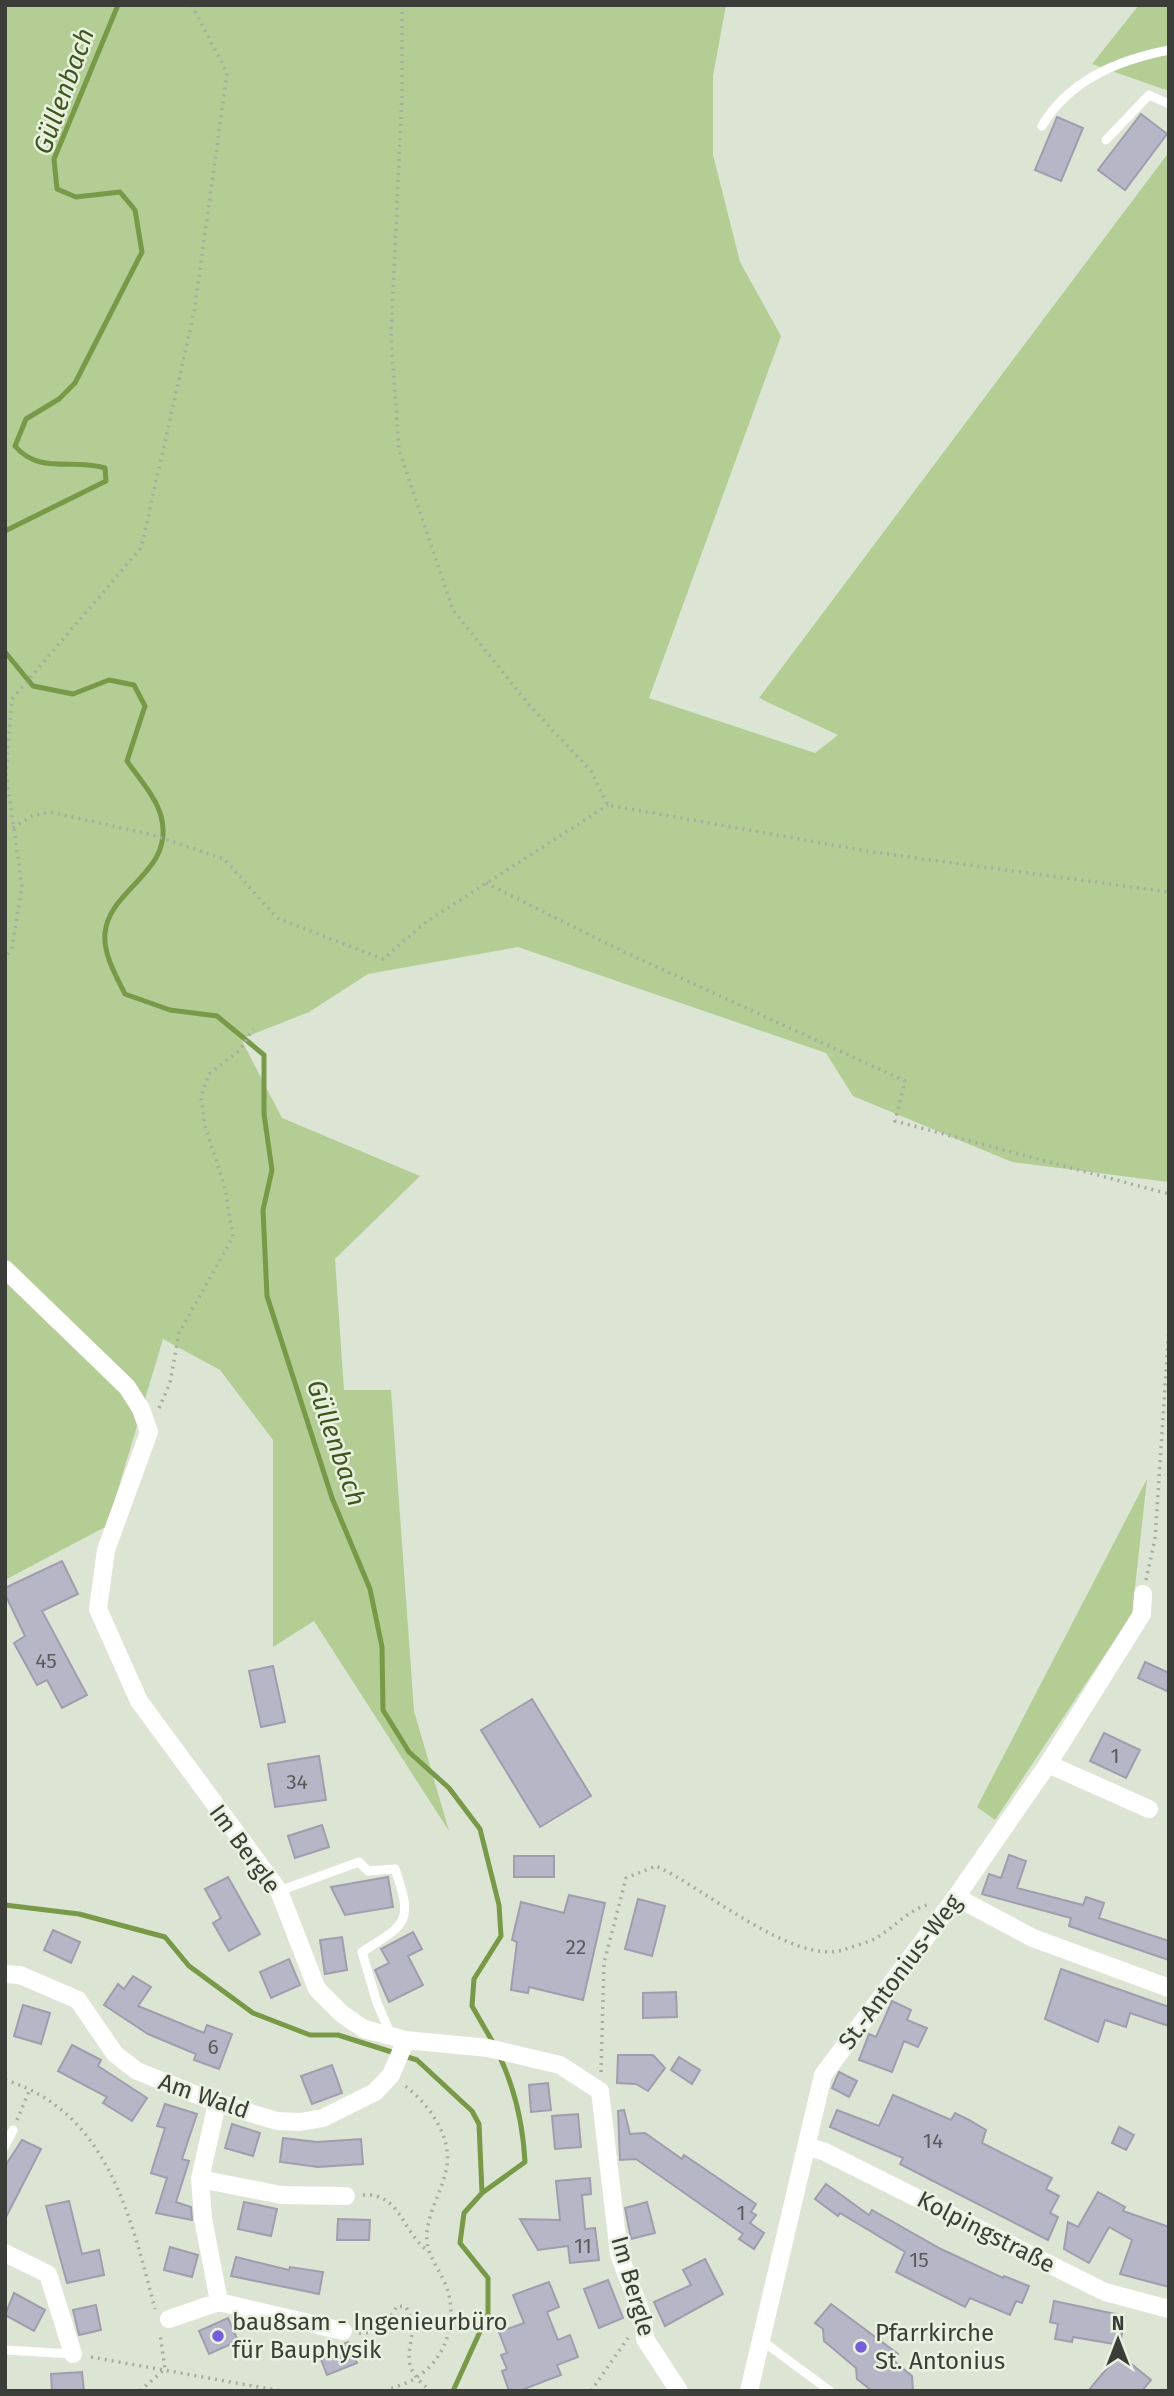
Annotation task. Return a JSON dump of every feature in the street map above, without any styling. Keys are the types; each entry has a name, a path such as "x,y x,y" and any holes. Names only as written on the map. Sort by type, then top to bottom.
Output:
{"street":[{"path":"5,1269 127,1387 141,1409 149,1432"},
{"name":"Im Bergle","path":"149,1432 107,1550 98,1609 139,1701 279,1891 317,1989 342,2014 364,2029 401,2040 488,2048 560,2066 600,2091 619,2254 643,2318 645,2339 679,2391"},
{"name":"St.-Antonius-Weg","path":"749,2391 823,2075 956,1898 1048,1764 1142,1614 1143,1594"},
{"path":"1048,1764 1149,1809"},
{"path":"956,1898 1033,1938 1169,1988"},
{"name":"Am Wald","path":"5,1974 20,1975 69,1994 82,2004 115,2054 163,2083 217,2103 276,2120 313,2120 374,2092 392,2073 401,2040"},
{"path":"217,2103 200,2179 203,2218 219,2302"},
{"name":"Kolpingstraße","path":"807,2147 823,2151 1105,2292 1169,2309"},
{"path":"200,2179 281,2195 346,2196"},
{"path":"5,2253 48,2274 73,2354"},
{"path":"162,2324 219,2302 344,2331"}],"lane":[{"path":"1042,126 1055,104 1076,87 1116,64 1169,50"},
{"path":"1106,141 1149,95 1169,104"},
{"path":"279,1891 359,1862 368,1871 395,1869 403,1892 404,1921 399,1928 362,1952 377,2003 401,2040"},
{"path":"5,2146 13,2130"},
{"path":"760,2339 830,2391"},
{"path":"5,2350 73,2354"}],"path":[{"path":"5,961 12,947 22,886 6,773 12,699 141,548 194,313 227,73 192,5"},
{"path":"402,5 402,97 391,336 399,450 453,610 530,706 591,771 608,805"},
{"path":"13,828 32,816 50,812 153,835 224,859 277,918 383,959 426,922 608,805 872,852 1169,892"},
{"path":"486,883 621,950 905,1081 895,1121 1169,1194"},
{"path":"149,1432 170,1383 179,1333 233,1237 225,1188 205,1126 201,1097 209,1074 240,1050 253,1029"},
{"path":"1143,1594 1155,1539 1169,1328"},
{"path":"600,2091 604,1964 626,1878 656,1866 684,1878 754,1925 795,1946 839,1951 875,1939 923,1906 956,1898"},
{"path":"392,2073 428,2109 441,2128 448,2153 446,2173 430,2217 428,2251"},
{"path":"5,2080 30,2089 71,2119 117,2180 131,2217 162,2324 166,2369"},
{"path":"13,2130 30,2089"},
{"path":"346,2196 376,2194 386,2198 394,2206 414,2241 428,2251 452,2300 450,2334 436,2358 415,2379 384,2391"},
{"path":"344,2331 368,2334 382,2332 397,2305 406,2307 413,2324 409,2366 415,2379 431,2391"},
{"path":"591,2391 643,2318"},
{"path":"73,2354 281,2391"},
{"path":"140,2391 166,2369"}],"green space":[{"path":"5,5 726,5 713,76 713,155 740,262 781,336 649,698 815,753 838,735 759,698 1169,152 1169,1182 1012,1162 853,1096 826,1053 518,947 368,974 309,1012 241,1039 282,1118 420,1176 335,1259 344,1390 391,1390 414,1711 449,1831 314,1621 273,1647 273,1440 220,1370 163,1339 107,1526 5,1580"},
{"path":"1139,5 1169,5 1169,91 1092,64"},
{"path":"1147,1479 1132,1614 995,1820 977,1807"}],"building":[{"path":"1141,114 1167,134 1125,190 1098,170"},
{"path":"1057,117 1083,128 1061,181 1035,170"},
{"path":"62,1561 78,1594 42,1611 87,1695 62,1708 47,1680 37,1685 14,1643 25,1636 5,1594 5,1588"},
{"path":"1145,1662 1169,1673 1169,1692 1138,1678"},
{"path":"273,1666 285,1722 261,1727 249,1671"},
{"path":"532,1699 591,1796 540,1827 481,1730"},
{"path":"1104,1733 1140,1750 1126,1778 1090,1761"},
{"path":"319,1756 326,1800 275,1807 268,1764"},
{"path":"322,1825 329,1847 295,1858 288,1836"},
{"path":"1009,1855 1026,1861 1017,1888 1083,1905 1086,1897 1104,1903 1099,1918 1169,1941 1169,1960 1069,1926 1071,1918 982,1894 989,1874 1001,1878"},
{"path":"514,1856 554,1856 554,1877 514,1877"},
{"path":"228,1877 260,1934 229,1951 213,1923 221,1918 205,1889"},
{"path":"388,1877 393,1907 345,1915 331,1887"},
{"path":"569,1895 605,1903 583,2000 529,1987 528,1993 511,1990 517,1942 512,1940 521,1902 564,1913"},
{"path":"638,1899 665,1906 652,1956 625,1949"},
{"path":"53,1930 80,1942 71,1963 44,1950"},
{"path":"413,1932 422,1949 408,1956 423,1985 389,2002 375,1970 389,1963 381,1949"},
{"path":"342,1937 347,1970 325,1974 320,1940"},
{"path":"289,1959 300,1985 271,1998 260,1972"},
{"path":"1061,1969 1169,2007 1169,2026 1130,2013 1126,2027 1105,2020 1098,2042 1045,2019"},
{"path":"133,1976 151,1987 138,2006 204,2033 207,2025 232,2034 219,2069 194,2060 196,2054 148,2034 104,2005 118,1984 124,1989"},
{"path":"676,1992 677,2017 643,2018 643,1993"},
{"path":"892,2001 911,2010 907,2020 927,2028 918,2047 904,2041 892,2072 859,2060 869,2034 876,2037"},
{"path":"23,2005 50,2013 41,2044 14,2036"},
{"path":"72,2045 101,2060 98,2066 147,2098 132,2121 103,2103 107,2097 58,2071"},
{"path":"618,2055 653,2055 665,2068 648,2091 636,2084 617,2083"},
{"path":"679,2057 700,2070 692,2084 671,2070"},
{"path":"332,2065 342,2093 312,2104 301,2076"},
{"path":"839,2072 857,2081 849,2097 832,2088"},
{"path":"548,2083 551,2110 531,2112 529,2085"},
{"path":"893,2095 951,2120 955,2113 969,2120 986,2130 982,2143 1052,2178 1046,2189 1059,2196 1050,2213 1058,2217 1048,2240 900,2164 903,2158 830,2127 837,2110 879,2126"},
{"path":"165,2104 197,2114 182,2159 189,2161 176,2202 191,2207 192,2220 156,2213 167,2178 151,2173 165,2128 157,2126"},
{"path":"624,2110 630,2134 645,2133 682,2159 684,2155 756,2204 751,2212 756,2215 750,2223 764,2233 754,2249 739,2239 743,2234 636,2159 620,2160 618,2111"},
{"path":"578,2114 581,2147 555,2149 552,2116"},
{"path":"232,2124 260,2133 253,2156 225,2148"},
{"path":"1119,2127 1134,2135 1126,2150 1112,2143"},
{"path":"283,2138 317,2142 361,2139 363,2164 318,2167 280,2162"},
{"path":"22,2140 41,2149 5,2219 5,2166"},
{"path":"590,2178 591,2194 582,2195 585,2229 595,2228 599,2260 570,2263 568,2246 538,2250 520,2219 560,2220 556,2181"},
{"path":"826,2184 869,2215 872,2210 941,2249 1003,2278 1004,2276 1029,2286 1022,2303 1016,2301 1010,2315 970,2298 965,2307 896,2272 905,2252 840,2213 838,2216 815,2199"},
{"path":"1098,2192 1125,2207 1123,2211 1169,2227 1169,2287 1120,2274 1132,2240 1109,2227 1089,2263 1064,2249 1068,2222 1078,2227"},
{"path":"69,2201 82,2254 99,2250 104,2275 67,2283 46,2206"},
{"path":"244,2202 277,2209 271,2236 238,2229"},
{"path":"647,2202 655,2233 631,2239 625,2208"},
{"path":"338,2219 370,2220 369,2240 337,2240"},
{"path":"170,2247 198,2255 192,2277 164,2270"},
{"path":"236,2257 289,2270 290,2267 323,2272 319,2294 231,2276"},
{"path":"705,2259 723,2294 665,2326 654,2302 691,2285 683,2270"},
{"path":"608,2280 623,2318 599,2328 584,2289"},
{"path":"549,2282 559,2307 547,2312 558,2340 570,2335 578,2357 557,2365 561,2375 519,2391 509,2391 502,2371 507,2369 501,2355 507,2353 499,2332 524,2323 513,2295"},
{"path":"14,2293 45,2310 34,2331 5,2315"},
{"path":"1054,2301 1125,2316 1120,2345 1073,2337 1072,2342 1055,2339 1058,2324 1050,2322"},
{"name":"Pfarrkirche St. Antonius","path":"831,2304 898,2354 893,2360 912,2376 913,2391 872,2391 857,2379 856,2368 824,2341 823,2329 815,2323"},
{"path":"96,2305 101,2330 79,2335 73,2310"},
{"name":"bau8sam - Ingenieurbüro für Bauphysik","path":"228,2318 238,2341 209,2354 199,2331"},
{"path":"348,2342 357,2363 327,2375 319,2354"},
{"path":"1119,2354 1151,2380 1142,2391 1088,2391"},
{"path":"82,2372 84,2391 52,2391 51,2374"}],"waterway":[{"name":"Güllenbach","path":"5,531 106,481 105,468 46,463 24,455 15,446 26,419 59,399 75,383 142,252 135,210 120,192 76,197 57,189 54,159 118,5"},
{"name":"Güllenbach","path":"5,652 33,686 73,694 109,680 134,685 145,706 127,761 155,802 161,816 163,835 159,852 151,866 109,917 105,933 108,957 125,994 170,1010 217,1016 264,1055 264,1114 272,1170 263,1210 267,1296 332,1498 370,1589 382,1647 383,1710 409,1752 449,1788 480,1829 499,1905 501,1936 474,1979 472,2006 495,2046"},
{"path":"5,1905 79,1914 165,1937 189,1966 253,2013 310,2035 338,2035 417,2060 472,2111 479,2124 482,2193"},
{"name":"Güllenbach","path":"453,2391 488,2314 488,2278 460,2243 464,2213 482,2193 525,2162 517,2107 499,2055"}],"place":[{"name":"bau8sam - Ingenieurbüro für Bauphysik","path":"218,2336"},
{"name":"Pfarrkirche St. Antonius","path":"861,2347"}]}
